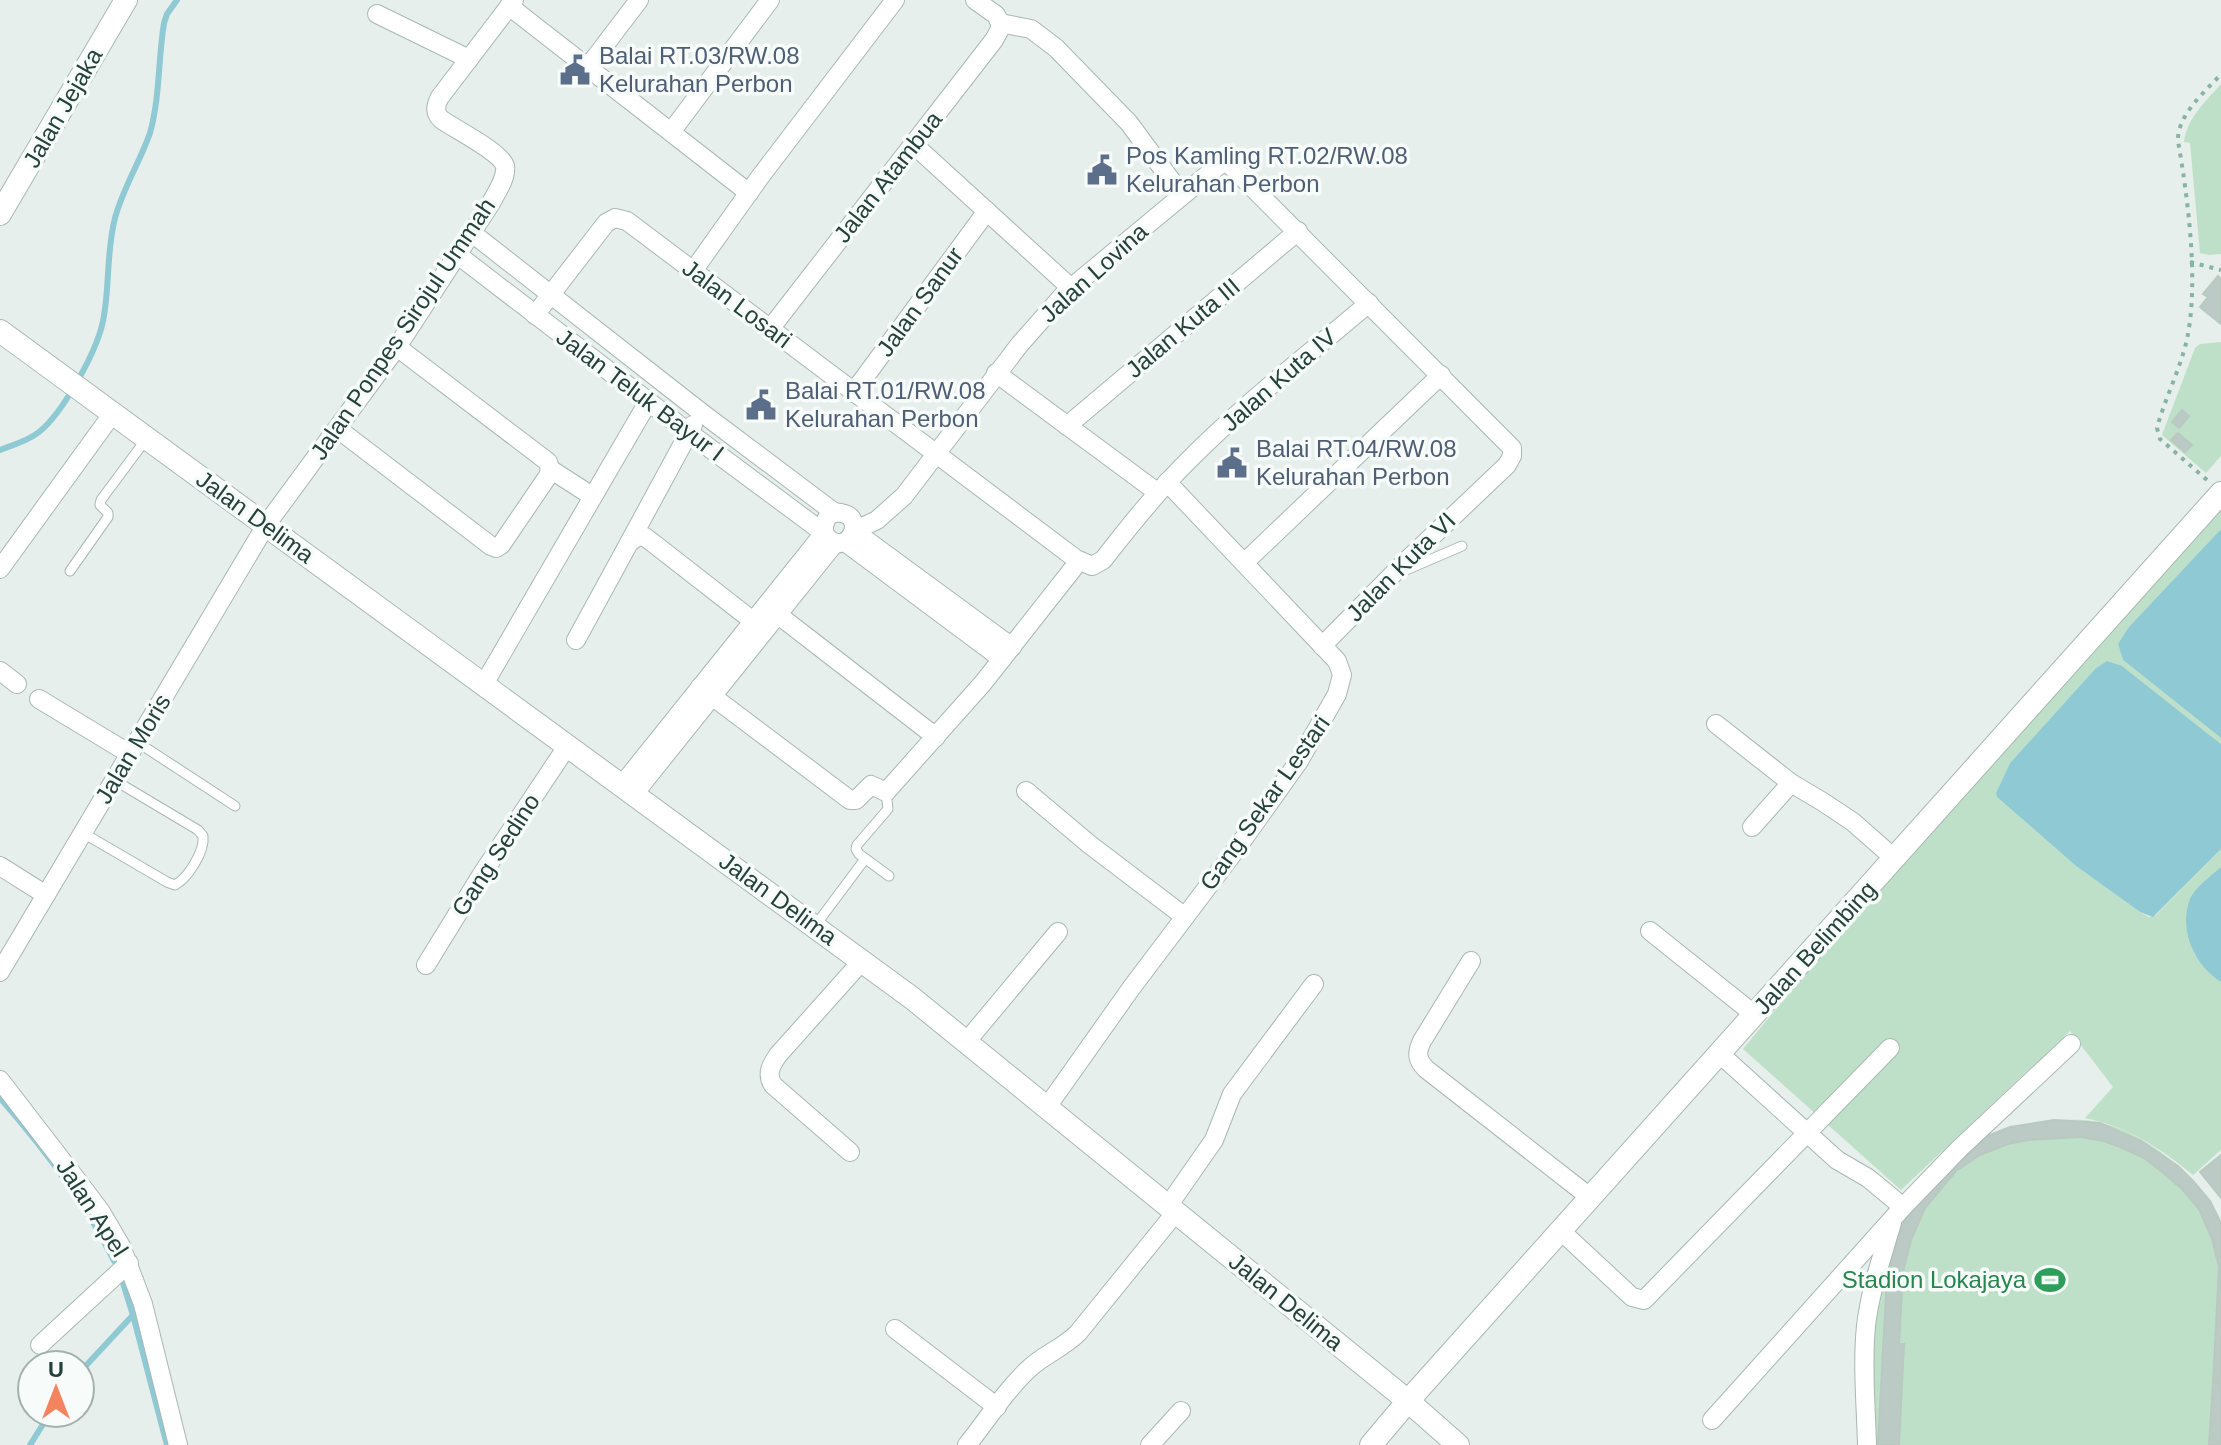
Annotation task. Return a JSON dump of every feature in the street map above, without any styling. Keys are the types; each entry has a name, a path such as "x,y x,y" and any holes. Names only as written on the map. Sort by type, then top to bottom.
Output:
{"street":[{"name":"Jalan Jejaka","path":"0,214 9,182 126,0"},
{"path":"588,67 639,0"},
{"path":"671,132 770,0"},
{"path":"693,271 895,0"},
{"path":"975,0 996,15 1000,23 1031,29 1056,48 1134,129 1182,195"},
{"path":"377,14 469,59 512,3 749,193"},
{"name":"Jalan Atambua","path":"770,329 994,40 1000,23"},
{"name":"Jalan Ponpes Sirojul Ummah","path":"266,525 397,347 472,233 503,178 504,164 495,154 439,118 436,106 440,97 469,59"},
{"path":"913,144 1070,287"},
{"name":"Jalan Lovina","path":"840,537 877,520 895,505 936,456 996,373 1070,287 1218,166 1224,162 1231,164 1298,231"},
{"name":"Jalan Sanur","path":"853,393 987,211"},
{"name":"Jalan Losari","path":"551,294 606,223 615,218 633,225 1079,561"},
{"path":"1244,563 1441,375 1298,231"},
{"name":"Jalan Kuta III","path":"1067,426 1298,231"},
{"name":"Jalan Teluk Bayur I","path":"458,255 688,432 840,537 854,526 850,517 835,513 472,233"},
{"path":"535,315 551,294"},
{"name":"Jalan Kuta IV","path":"1079,561 1088,566 1099,564 1162,487 1216,434 1369,303"},
{"name":"Jalan Delima","path":"0,331 815,926 967,1041 1458,1445"},
{"path":"397,347 592,496"},
{"path":"618,379 633,359"},
{"path":"996,373 1067,426 1162,487 1244,563 1322,646"},
{"name":"Jalan Kuta VI","path":"1322,646 1507,465 1513,454 1508,443 1441,375"},
{"path":"484,684 648,402"},
{"path":"0,569 113,413"},
{"path":"576,640 688,432 702,413"},
{"path":"338,429 496,548 548,476 548,464"},
{"name":"Jalan Belimbing","path":"1371,1445 1895,859 2215,487"},
{"path":"835,513 826,518 823,528 1007,653"},
{"name":"Jalan Moris","path":"0,972 266,525"},
{"path":"0,535 16,547"},
{"path":"629,543 638,536 648,539 758,625"},
{"path":"628,789 771,609 840,537"},
{"path":"706,691 850,800 856,800 871,785 886,792 1007,653 1079,561"},
{"path":"771,609 936,737"},
{"name":"Gang Sekar Lestari","path":"1047,1107 1279,790 1331,706 1342,675 1337,661 1322,646"},
{"path":"0,671 17,684"},
{"path":"39,699 133,748"},
{"path":"1716,724 1791,783 1853,822 1895,859"},
{"name":"Gang Sedino","path":"426,965 568,745"},
{"path":"1752,827 1791,783"},
{"name":"Gang Sekar Lestari","path":"1026,791 1185,917"},
{"path":"0,866 46,895"},
{"path":"1650,931 1755,1015"},
{"path":"967,1041 1058,932"},
{"path":"850,1152 773,1085 769,1075 778,1055 862,961"},
{"path":"1471,961 1422,1041 1419,1060 1426,1069 1591,1198"},
{"path":"967,1445 1035,1364 1078,1333 1172,1209 1214,1140 1232,1094 1314,984"},
{"path":"1712,1420 1898,1212 1959,1149 2071,1044"},
{"path":"1561,1231 1632,1297 1644,1300 1890,1048"},
{"path":"1720,1054 1837,1160 1868,1178 1898,1212"},
{"name":"Jalan Apel","path":"0,1080 101,1212 129,1263 143,1304 178,1445"},
{"path":"1867,1445 1866,1327 1876,1280 1898,1212"},
{"path":"40,1345 129,1263"},
{"path":"895,1329 997,1407"},
{"path":"1150,1445 1181,1411"}],"lane":[{"path":"70,571 108,517 100,505 101,500 147,438"},
{"path":"1391,576 1462,546"},
{"path":"133,748 235,806"},
{"path":"83,833 175,885 183,879 202,850 204,839 201,833 114,780"},
{"path":"886,792 888,809 856,847 857,852 889,876"},
{"path":"815,926 865,859"}],"path":[{"path":"2215,487 2160,439 2157,431 2187,339 2191,297 2189,220 2179,129 2221,74"},
{"path":"2190,262 2221,270"}],"green space":[{"path":"2221,84 2221,254 2209,255 2200,253 2190,143 2184,142 2193,118"},
{"path":"2221,342 2221,456 2206,473 2162,435 2195,348 2200,344"},
{"path":"2221,507 2221,529 2128,628 2118,644 2123,660 2221,738 2221,744 2122,666 2095,669 2010,763 1996,793 2076,866 2149,917 2156,915 2221,849 2221,867 2193,894 2188,928 2189,939 2198,958 2221,982 2221,1150 2193,1175 2143,1140 2085,1118 2113,1087 2070,1031 1901,1190 1743,1049 1815,962"},
{"name":"Stadion Lokajaya","path":"2054,1120 2098,1122 2135,1136 2153,1147 2200,1189 2221,1223 2221,1445 1871,1445 1868,1348 1893,1228 1977,1140 2010,1127"}],"water":[{"path":"2221,529 2221,738 2123,660 2118,644 2128,628"},
{"path":"2107,661 2122,666 2221,744 2221,849 2153,917 2140,912 2076,866 1996,793 2010,763 2095,669"},
{"path":"2221,867 2221,982 2197,957 2186,923 2192,895"}],"building":[{"path":"2218,276 2221,279 2221,324 2200,307 2208,297 2203,294"},
{"path":"2182,410 2189,416 2179,428 2172,422"},
{"path":"2178,433 2192,445 2185,452 2171,440"},
{"path":"2054,1120 2100,1123 2141,1141 2178,1166 2210,1201 2221,1223 2221,1384 2213,1383 2219,1267 2212,1239 2199,1209 2162,1172 2125,1149 2081,1137 2028,1140 1980,1155 1956,1171 1925,1208 1911,1240 1903,1272 1899,1344 1904,1344 1899,1445 1878,1445 1887,1276 1898,1236 1908,1214 1977,1140 2010,1127"},
{"path":"2221,1155 2221,1198 2200,1172"},
{"path":"2213,1383 2221,1384 2221,1445 2209,1445"}],"waterway":[{"path":"0,450 30,438 48,423 78,381 100,334 115,218 150,133 156,106 164,23 177,0"},
{"path":"0,1098 62,1176 114,1261"},
{"path":"123,1283 167,1445"},
{"path":"96,1355 133,1315"},
{"path":"30,1445 40,1429"}],"place":[{"name":"Balai RT.03/RW.08 Kelurahan Perbon","path":"575,70"},
{"name":"Pos Kamling RT.02/RW.08 Kelurahan Perbon","path":"1102,170"},
{"name":"Balai RT.01/RW.08 Kelurahan Perbon","path":"761,405"},
{"name":"Balai RT.04/RW.08 Kelurahan Perbon","path":"1232,463"},
{"name":"Stadion Lokajaya","path":"2050,1280"}]}
